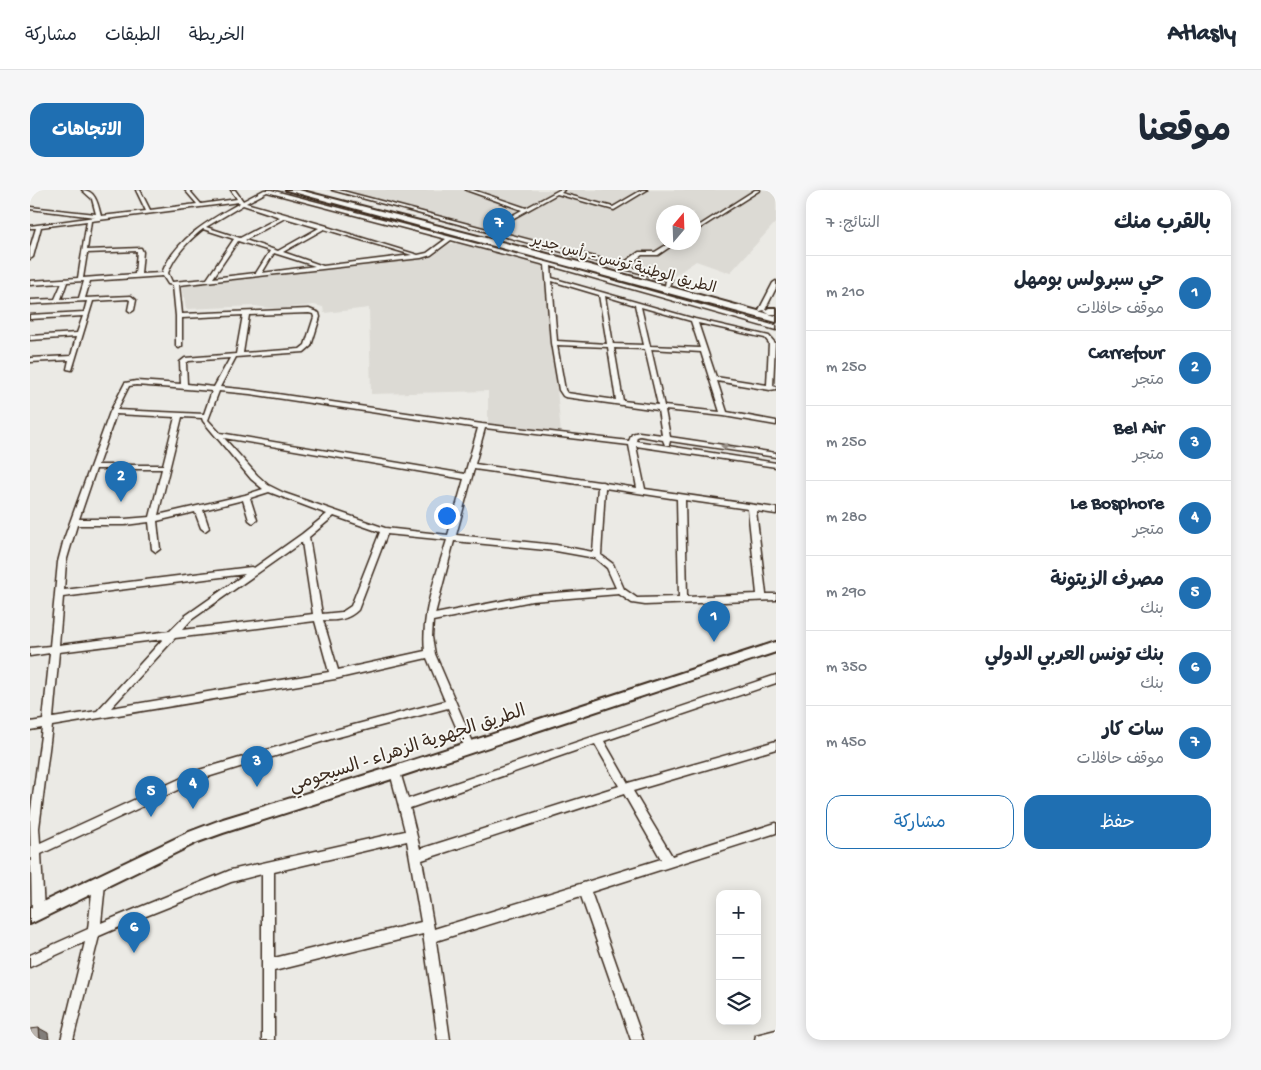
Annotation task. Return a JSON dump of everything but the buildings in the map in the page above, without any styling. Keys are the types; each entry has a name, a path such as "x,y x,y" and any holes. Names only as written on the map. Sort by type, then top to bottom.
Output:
{"highway":[{"name":"الطريق الوطنية تونس - رأس جدير","path":"290,190 772,315"},
{"name":"الطريق الوطنية تونس - رأس جدير","path":"309,190 667,285 772,315"}],"main road":[{"name":"الطريق الجهوية الزهراء - السيجومي","path":"34,914 100,884 194,837 223,826 775,649"}],"street":[{"path":"84,190 94,198 98,216"},
{"path":"138,190 148,211"},
{"path":"187,190 199,204"},
{"path":"233,190 242,202"},
{"path":"165,274 178,253 191,238 242,202 266,190 548,264 776,328"},
{"path":"334,190 669,279 667,285"},
{"path":"468,190 525,209"},
{"path":"488,230 560,191 614,209 645,190"},
{"path":"701,227 758,190"},
{"path":"31,227 40,223 89,221 199,204 242,202 421,256"},
{"path":"30,208 109,218"},
{"path":"48,216 54,211"},
{"path":"208,281 239,239 285,216"},
{"path":"80,280 89,221"},
{"path":"30,257 40,223"},
{"path":"280,252 325,227"},
{"path":"204,228 326,268"},
{"path":"165,274 169,282 176,284 326,268 421,256 429,254 449,239"},
{"path":"85,252 139,249 138,276"},
{"path":"258,276 272,250"},
{"path":"623,266 642,252 656,254 662,250"},
{"path":"548,264 554,343 563,393 570,396 724,414 776,423"},
{"path":"30,283 165,274"},
{"path":"550,279 694,320 771,339 773,388 713,379"},
{"path":"81,300 87,280"},
{"path":"57,301 65,281"},
{"path":"772,315 776,283"},
{"path":"176,284 179,346"},
{"path":"602,294 620,403"},
{"path":"30,302 131,298 133,300 131,310"},
{"path":"70,369 90,300"},
{"path":"638,304 646,347 662,408 668,448"},
{"path":"179,316 309,311 316,313 317,318 308,346 302,351 184,360 184,386"},
{"path":"30,317 85,314"},
{"path":"246,314 237,356 216,389 205,416 208,424 254,477 268,490 384,531 556,548 598,556 610,566 621,591 639,602 776,597"},
{"path":"694,320 724,414"},
{"path":"30,338 80,335"},
{"path":"554,343 703,350"},
{"path":"30,360 73,358"},
{"path":"34,914 35,851 32,828 48,723 65,550 113,412 127,384 184,386 272,395 482,426 668,448 776,465"},
{"path":"113,412 205,416"},
{"path":"156,549 153,518 179,415"},
{"path":"470,747 430,654 428,637 429,618 482,426"},
{"path":"641,490 632,443 634,436 639,434 776,455"},
{"path":"218,435 468,477"},
{"path":"471,466 776,511"},
{"path":"94,467 165,467"},
{"path":"598,556 602,484"},
{"path":"75,522 125,522 153,518 246,497 268,490"},
{"path":"246,497 253,520"},
{"path":"681,497 683,600"},
{"path":"198,508 205,528"},
{"path":"752,508 762,598"},
{"path":"101,713 171,634 188,618 305,536 332,514"},
{"path":"30,652 348,614 355,608 384,531"},
{"path":"305,536 318,617 335,674"},
{"path":"60,594 254,570"},
{"path":"429,618 532,598 621,591"},
{"path":"30,726 335,674 430,654"},
{"path":"405,805 776,679"},
{"path":"35,851 199,775 331,735 452,703"},
{"path":"597,739 669,862"},
{"path":"416,856 540,814 688,769 776,745"},
{"path":"395,772 405,805 416,856 444,1040"},
{"path":"268,966 428,932 584,890 776,828"},
{"path":"30,961 202,886 231,876 411,835"},
{"path":"268,867 268,1040"},
{"path":"67,1040 94,932 100,884"},
{"path":"584,890 637,1040"},
{"path":"761,1040 776,1036"}],"shaded area":[{"path":"325,190 776,190 776,222 730,273 696,261 667,281"},
{"path":"464,243 546,265 561,434 488,425 488,391 371,394 369,308 324,313 323,307 314,305 275,309 255,306 186,309 182,284 432,257 449,244"}],"place":[{"name":"سات كار","path":"499,249"},
{"name":"Carrefour","path":"121,502"},
{"name":"حي سبرولس بومهل","path":"714,642"},
{"name":"Bel Air","path":"257,787"},
{"name":"Le Bosphore","path":"193,809"},
{"name":"مصرف الزيتونة","path":"151,817"},
{"name":"بنك تونس العربي الدولي","path":"134,953"}]}
